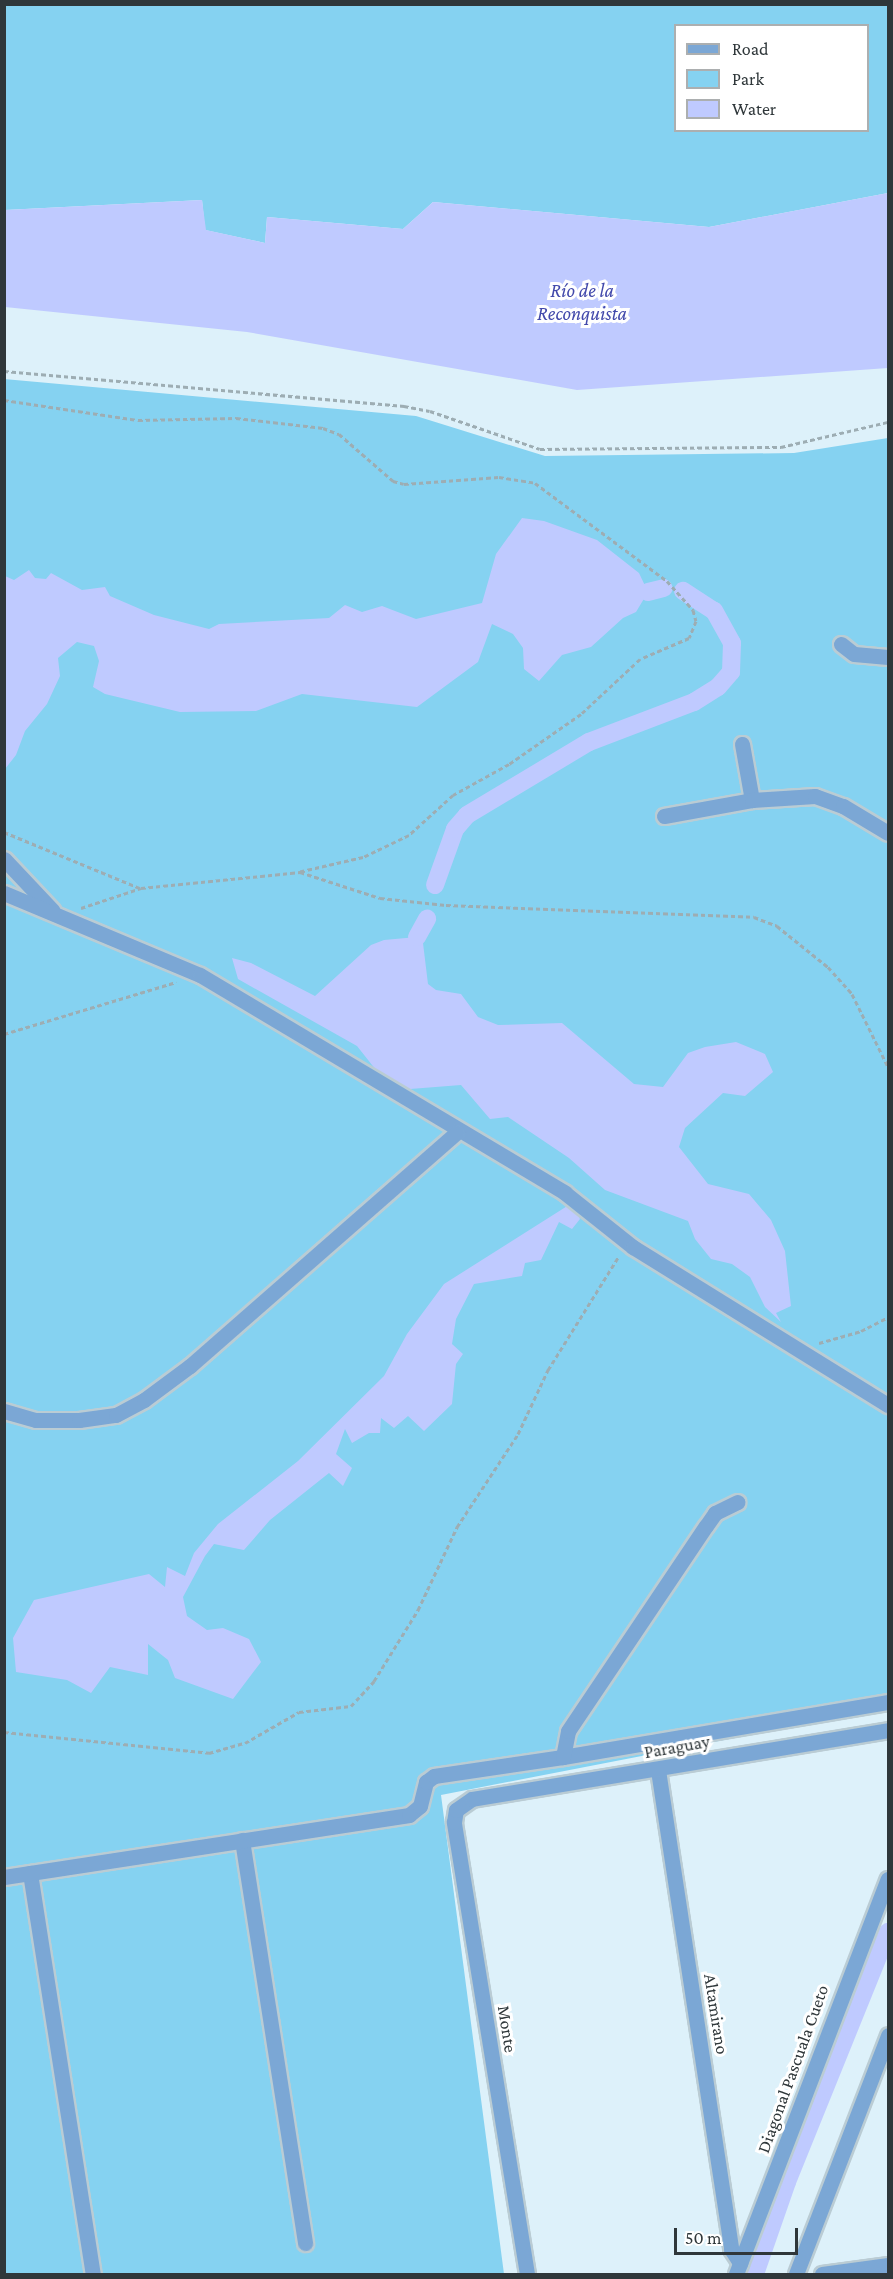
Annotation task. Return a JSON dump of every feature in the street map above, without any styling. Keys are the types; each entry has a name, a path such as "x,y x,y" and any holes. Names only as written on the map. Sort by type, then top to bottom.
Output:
{"street":[{"path":"840,644 854,654 888,657"},
{"path":"742,744 752,800"},
{"path":"664,816 752,800 795,796 827,799 888,833"},
{"path":"4,859 53,911"},
{"path":"4,893 53,911 200,975 456,1132 565,1193 633,1247 888,1405"},
{"path":"4,1411 36,1420 79,1420 116,1415 144,1400 190,1366 456,1132"},
{"path":"563,1757 568,1731 715,1512 738,1502"},
{"path":"4,1877 409,1815 420,1806 426,1782 434,1776 563,1757 888,1702"},
{"name":"Paraguay","path":"472,1799 658,1770 888,1730"},
{"name":"Altamirano","path":"658,1770 731,2249 738,2269"},
{"name":"Monte","path":"472,1799 456,1810 454,1822 527,2274"},
{"path":"242,1840 305,2242"},
{"path":"30,1873 93,2274"},
{"name":"Diagonal Pascuala Cueto","path":"738,2269 888,1879"},
{"path":"796,2274 888,2035"},
{"path":"822,2274 888,2265"}],"path":[{"path":"4,372 404,406 430,411 540,449 781,447 888,422"},
{"path":"4,400 138,420 236,418 323,428 339,434 393,481 404,484 499,477 535,483 667,581 693,610 695,631 689,638 640,659 581,714 509,764 453,795 409,835 363,857 298,873 141,888 84,906 72,919"},
{"path":"4,832 141,888"},
{"path":"298,873 380,898 446,905 733,913 754,917 777,926 828,967 852,994 888,1067"},
{"path":"4,1034 200,975"},
{"path":"4,1732 210,1753 245,1743 300,1712 351,1706 374,1681 418,1610 456,1527 518,1434 549,1370 608,1272 618,1256 633,1247"},
{"path":"801,1351 861,1331 888,1317"}],"green space":[{"path":"5,5 888,5 888,193 709,227 433,202 403,229 267,217 265,243 205,230 202,200 5,210"},
{"path":"4,379 416,416 545,456 794,453 888,438 888,1708 441,1795 504,2274 5,2274"}],"water":[{"name":"Río de la Reconquista","path":"888,193 888,368 577,390 247,332 5,307 5,210 202,200 206,230 265,243 267,217 403,229 433,202 709,227"},
{"path":"522,518 544,521 597,540 639,573 648,592 636,612 623,618 591,647 562,655 539,681 524,669 523,648 513,634 492,624 478,662 417,707 302,694 256,711 180,712 105,694 93,687 99,661 94,646 77,642 58,658 60,676 47,704 25,731 16,755 5,769 5,576 14,580 29,570 35,578 46,579 51,573 82,590 105,587 110,596 154,615 209,629 219,624 329,618 345,605 362,612 382,606 416,619 482,603 496,554"},
{"path":"417,937 423,943 428,984 436,990 461,994 478,1017 498,1025 562,1023 634,1084 663,1087 688,1053 705,1047 736,1042 765,1054 773,1072 745,1096 723,1093 685,1128 679,1147 708,1184 749,1194 771,1220 785,1251 791,1306 776,1313 781,1322 765,1307 750,1277 732,1264 711,1259 695,1239 688,1221 605,1190 569,1158 508,1117 490,1119 461,1085 410,1089 376,1070 357,1046 238,979 232,958 251,963 315,996 371,945 384,940"},
{"path":"572,1203 580,1219 572,1229 559,1222 541,1260 525,1263 522,1276 474,1284 456,1319 452,1344 463,1354 456,1364 452,1404 424,1431 408,1416 394,1428 381,1418 380,1433 369,1433 352,1443 345,1429 336,1454 352,1468 343,1486 329,1473 270,1520 244,1550 214,1544 205,1556 183,1597 187,1616 207,1630 223,1628 249,1639 261,1662 233,1699 175,1678 168,1660 148,1644 148,1675 110,1667 91,1693 67,1680 16,1672 13,1638 34,1600 149,1574 165,1587 167,1567 185,1576 194,1553 218,1524 298,1461 384,1376 407,1334 444,1284"}],"waterway":[{"path":"648,592 664,588"},
{"path":"435,885 455,829 467,815 589,742 694,702 718,687 731,672 732,643 714,611 683,591"},
{"path":"417,937 427,919"},
{"path":"755,2274 787,2182 888,1932"}]}
